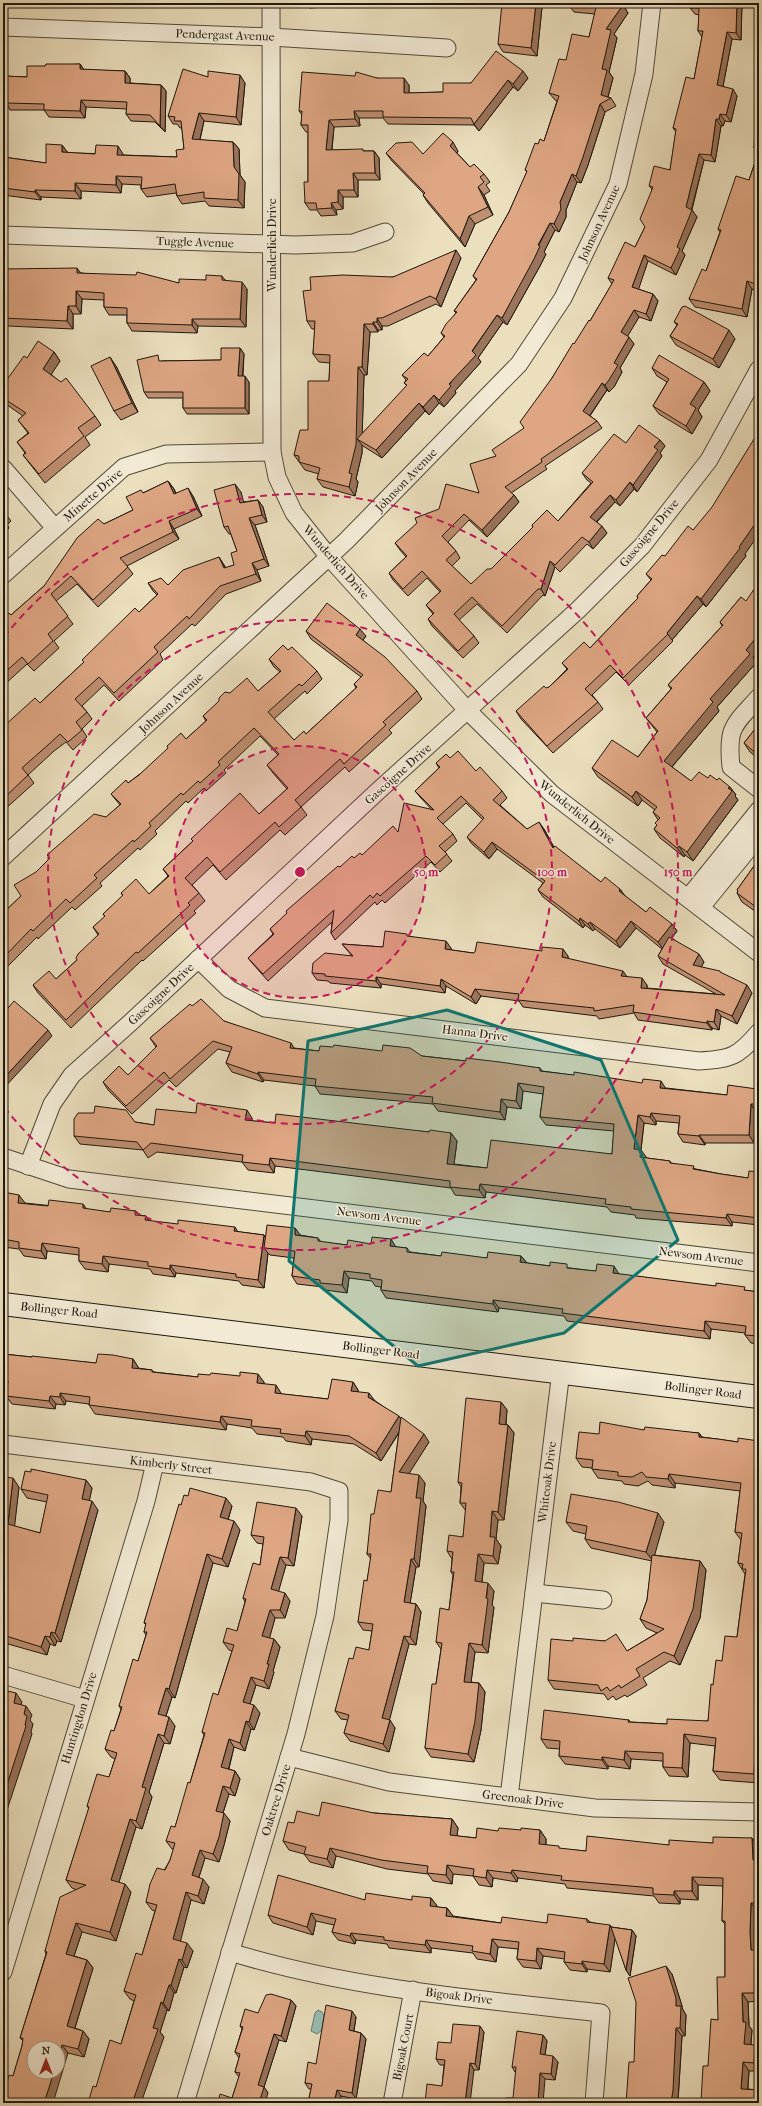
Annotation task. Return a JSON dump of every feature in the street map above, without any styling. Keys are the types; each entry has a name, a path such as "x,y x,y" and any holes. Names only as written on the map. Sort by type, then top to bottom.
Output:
{"main road":[{"name":"Bollinger Road","path":"3,1304 561,1371 759,1397"}],"street":[{"name":"Wunderlich Drive","path":"271,3 272,452 277,477 294,513 329,557 468,711 552,794 759,953"},
{"name":"Johnson Avenue","path":"3,857 329,557 520,364 563,298 618,184 644,74 652,3"},
{"name":"Pendergast Avenue","path":"3,26 271,37 447,48"},
{"name":"Tuggle Avenue","path":"3,234 272,245 353,243 385,232"},
{"name":"Gascoigne Drive","path":"28,1166 52,1104 72,1075 378,791 578,610 642,546 709,460 759,369"},
{"name":"Minette Drive","path":"3,575 124,467 166,454 272,452"},
{"path":"3,468 55,528"},
{"path":"759,697 732,727 729,746 731,767 759,789"},
{"path":"694,902 759,810"},
{"path":"694,902 759,836"},
{"name":"Hanna Drive","path":"198,959 229,989 265,1008 699,1061 726,1059 744,1050 759,1032"},
{"name":"Newsom Avenue","path":"3,1157 69,1179 759,1263"},
{"name":"Whiteoak Drive","path":"509,1797 561,1371"},
{"name":"Kimberly Street","path":"3,1444 311,1482 339,1491"},
{"name":"Huntingdon Drive","path":"3,1972 146,1501 155,1463"},
{"name":"Oaktree Drive","path":"185,2103 289,1757 325,1616 339,1520 339,1491"},
{"path":"534,1593 603,1600"},
{"path":"3,1675 85,1699"},
{"name":"Greenoak Drive","path":"289,1757 389,1782 595,1808 759,1812"},
{"name":"Bigoak Drive","path":"230,1952 311,1975 413,1990 601,2013 594,2103"},
{"name":"Bigoak Court","path":"392,2103 413,1990"}],"highlighted area":[{"path":"447,1010 601,1060 678,1240 564,1333 418,1366 289,1261 308,1041"}],"water":[{"path":"318,2010 322,2012 324,2016 322,2030 317,2034 311,2031 315,2013"}],"building":[{"path":"502,3 536,3 531,48 498,44"},
{"path":"568,3 620,3 623,5 606,29 611,30 602,69 607,70 601,95 611,98 600,104 576,176 572,174 560,202 561,209 554,224 550,223 538,245 540,246 534,259 502,318 497,315 472,351 476,355 449,384 451,386 439,400 434,395 423,407 419,403 376,450 357,439 407,385 404,383 408,379 402,375 424,353 428,356 445,336 441,333 446,324 457,312 454,311 477,279 473,276 509,212 527,171 525,170 535,143 538,144 540,139 544,141 559,96 549,93 559,59 566,60 572,34 589,37 596,7"},
{"path":"690,3 737,3 736,33 727,32 717,85 733,89 726,115 720,114 719,119 716,119 711,155 699,154 686,207 692,210 677,247 680,249 671,268 644,255 632,287 653,294 646,314 634,310 621,332 629,337 614,363 618,365 609,380 605,385 602,383 583,411 597,421 541,459 542,462 505,487 514,495 482,530 464,514 442,536 456,551 446,560 471,584 487,569 491,569 533,527 532,525 547,510 558,521 593,482 582,473 614,434 626,443 639,425 660,440 654,447 658,450 633,485 630,482 616,500 610,495 590,517 602,526 589,542 582,537 555,565 550,561 541,589 538,589 502,626 472,597 454,614 474,636 458,651 428,619 434,613 426,605 441,591 422,571 403,589 389,573 407,556 395,543 417,523 415,518 439,509 446,484 479,493 470,464 496,456 492,450 524,428 520,422 552,378 573,343 574,344 589,320 590,321 614,280 608,278 625,242 635,247 645,227 640,219 653,187 649,186 654,166 670,170 676,129 673,128 686,77 694,79 703,31 698,31 699,8 690,8"},
{"path":"496,51 523,71 513,84 508,80 474,124 471,118 383,117 383,111 354,111 355,119 329,120 326,150 363,149 363,151 374,151 375,173 353,173 354,190 338,190 338,202 331,203 332,208 317,209 316,203 305,203 304,182 308,182 308,125 301,125 302,111 299,111 302,72 355,76 356,72 377,78 404,78 404,93 443,92 443,83 471,83"},
{"path":"46,64 80,64 80,69 125,71 125,83 161,85 160,126 150,115 126,114 127,102 81,100 80,111 44,110 44,104 6,103 6,99 3,100 3,76 27,77 27,66 45,66"},
{"path":"183,69 208,77 208,71 240,75 236,117 199,113 192,139 233,142 234,167 239,174 238,200 204,198 204,192 177,196 175,184 141,189 142,177 116,176 116,185 75,183 75,191 35,190 35,192 3,188 3,157 46,163 46,144 62,145 62,152 95,154 96,145 118,146 117,155 177,157 176,150 184,149 181,121 174,121 175,117 168,116"},
{"path":"755,126 759,126 759,148 754,148"},
{"path":"443,133 453,142 450,146 470,167 474,164 484,174 480,177 484,182 478,187 488,207 469,216 460,239 423,195 425,193 386,153 396,143 412,142 423,154"},
{"path":"759,151 759,253 756,260 759,262 758,285 747,281 742,309 689,299 702,269 706,271 721,230 718,229 736,176 749,180"},
{"path":"456,250 436,299 430,296 382,318 377,318 377,322 373,322 373,324 364,324 362,367 358,367 356,445 349,473 352,474 349,487 317,479 320,468 299,462 299,456 294,455 300,430 308,430 308,381 329,381 330,355 313,354 315,321 307,321 303,291 311,290 310,277 343,275 393,277"},
{"path":"77,268 77,273 136,275 137,272 179,283 179,279 206,280 206,275 222,276 222,280 242,282 240,319 192,319 192,325 127,323 127,308 104,307 104,293 76,291 76,306 68,306 67,321 3,318 3,269"},
{"path":"685,306 729,330 713,359 670,336 678,324 674,322 682,307"},
{"path":"38,341 54,352 43,369 61,382 66,378 95,416 78,428 84,436 39,474 23,455 26,453 17,442 29,433 18,420 26,413 3,398 3,385 24,356 27,358"},
{"path":"221,348 240,348 238,376 245,376 245,408 183,408 183,392 144,392 137,360 158,355 159,361 221,360"},
{"path":"659,355 704,382 690,404 696,408 686,426 653,406 669,379 652,368"},
{"path":"110,357 132,403 114,411 91,366"},
{"path":"759,431 759,518 739,547 740,548 701,599 697,596 667,633 668,634 623,678 610,665 585,689 598,702 547,746 516,711 544,686 546,688 549,687 568,669 562,663 584,642 590,648 638,598 637,596 652,579 646,574 662,555 665,556 688,526 693,530 712,507"},
{"path":"168,481 174,494 188,488 197,509 169,521 173,532 120,558 128,567 93,600 71,576 51,594 68,616 48,634 53,641 28,664 22,657 3,674 3,619 9,613 11,615 44,586 77,538 98,519 104,524 133,510 126,497 141,490 143,493"},
{"path":"235,484 240,503 258,500 262,515 249,518 264,559 252,563 256,574 220,586 189,619 187,616 154,647 158,652 114,693 99,677 75,699 87,712 76,722 82,730 68,742 60,734 22,768 28,775 3,799 3,727 35,698 40,703 84,662 82,660 135,608 139,612 158,594 148,583 161,578 168,585 183,570 219,557 224,568 234,565 231,553 237,551 228,526 224,527 214,490"},
{"path":"759,582 759,634 746,650 750,654 710,699 713,702 664,761 691,781 699,772 708,778 710,775 717,780 719,778 730,787 728,788 732,791 687,852 679,846 677,848 654,829 657,825 655,823 660,818 653,812 657,807 636,791 632,797 592,768 612,740 638,757 658,731 646,718 672,688 668,685 723,625 720,622 741,597 746,601"},
{"path":"327,603 360,629 356,635 385,657 417,691 383,722 386,725 344,764 340,759 295,800 301,807 279,827 275,822 220,872 207,857 185,878 199,893 188,903 190,905 138,953 136,952 66,1020 33,985 49,971 56,979 77,960 76,958 78,954 99,934 93,927 105,916 103,914 123,895 121,893 136,879 149,894 169,876 163,869 193,841 191,839 240,793 259,814 288,788 267,765 279,754 254,728 218,762 220,765 200,783 198,781 183,795 181,793 149,823 151,826 94,875 97,878 70,903 66,899 33,931 31,929 3,958 3,913 21,896 14,885 36,872 50,858 47,855 94,814 106,817 121,804 111,794 126,780 128,783 139,775 168,748 167,746 181,733 186,739 207,720 203,716 219,701 219,698 225,692 230,693 247,678 258,691 281,671 269,659 283,645 288,650 292,647 317,671 302,686 299,684 268,712 294,740 304,731 306,734 357,687 354,684 363,675 306,631"},
{"path":"759,724 759,756 744,743"},
{"path":"458,751 476,771 480,767 502,791 493,800 527,829 539,822 553,848 555,846 601,882 605,877 620,889 619,891 646,912 650,907 672,924 658,942 631,921 616,941 590,922 588,924 580,918 579,921 538,890 545,881 492,842 484,852 467,837 484,818 461,796 437,818 453,834 439,846 447,854 435,865 426,856 380,896 377,893 373,898 370,895 331,933 334,910 263,974 248,958 274,934 270,929 287,913 286,911 338,866 340,867 352,856 354,858 360,853 362,855 393,826 398,832 404,803 434,810 415,791 440,767 436,763 446,754 450,758"},
{"path":"759,859 759,904 756,907 737,893 737,890"},
{"path":"385,931 407,934 407,936 446,941 445,949 473,953 475,952 477,942 542,951 542,947 563,949 562,957 623,971 621,976 642,978 641,988 725,995 658,956 669,937 699,954 693,965 720,971 747,985 732,1016 716,1009 714,1022 707,1021 707,1023 633,1012 634,1005 594,1011 594,1008 518,1000 519,994 475,989 471,997 441,979 440,986 376,977 376,981 325,976 325,974 312,973 313,963 325,953 353,956 342,944 383,947"},
{"path":"201,999 224,1021 291,1043 290,1048 319,1051 320,1046 333,1047 334,1045 382,1051 383,1045 410,1048 422,1056 466,1061 466,1058 500,1062 540,1068 540,1071 574,1075 574,1072 642,1083 643,1079 661,1081 660,1088 727,1095 728,1085 757,1089 756,1104 751,1104 749,1135 699,1136 678,1134 680,1116 651,1113 650,1117 638,1115 634,1149 641,1150 640,1157 694,1166 693,1169 748,1178 749,1171 759,1172 759,1218 727,1214 726,1218 631,1209 631,1207 605,1204 606,1199 480,1184 479,1190 450,1187 450,1181 270,1158 269,1165 242,1162 243,1155 151,1143 143,1150 137,1142 74,1136 74,1119 78,1113 94,1113 95,1106 126,1110 135,1122 154,1125 156,1109 196,1113 197,1103 247,1110 245,1120 275,1123 276,1114 429,1132 430,1130 451,1133 447,1164 487,1168 491,1140 612,1154 614,1124 540,1117 544,1087 518,1083 516,1101 501,1099 500,1112 432,1103 433,1097 315,1086 316,1079 258,1072 258,1074 226,1063 232,1047 213,1041 170,1079 164,1072 126,1106 103,1082 119,1066 128,1075 157,1046 150,1038 190,1004 192,1006"},
{"path":"14,1001 48,1030 3,1079 3,1014"},
{"path":"3,1192 19,1195 18,1203 48,1206 49,1200 83,1204 83,1208 110,1212 111,1208 136,1211 135,1215 146,1216 145,1220 178,1224 178,1220 235,1227 234,1231 264,1235 258,1280 236,1277 236,1274 170,1265 170,1269 148,1266 148,1262 103,1256 102,1264 79,1261 79,1248 42,1243 41,1251 19,1248 19,1242 3,1239"},
{"path":"267,1225 295,1228 295,1235 318,1238 318,1241 347,1245 348,1240 371,1244 372,1237 391,1239 390,1246 407,1248 407,1252 441,1256 442,1252 487,1258 488,1252 521,1256 520,1262 550,1266 550,1262 567,1264 567,1268 596,1271 597,1264 614,1266 613,1273 716,1286 716,1283 745,1287 744,1290 759,1292 759,1336 745,1335 746,1326 705,1321 704,1331 562,1313 563,1309 493,1300 493,1304 381,1290 382,1280 370,1278 370,1274 344,1271 342,1285 320,1283 320,1280 292,1276 295,1251 264,1248"},
{"path":"3,1354 96,1363 98,1354 113,1355 133,1359 132,1368 152,1370 152,1372 198,1377 198,1374 210,1375 211,1373 240,1376 240,1372 258,1374 257,1383 276,1385 275,1393 328,1399 332,1379 353,1382 351,1391 369,1393 368,1397 399,1416 376,1453 349,1436 306,1431 305,1436 280,1433 281,1429 251,1426 252,1420 221,1416 220,1422 89,1405 90,1397 60,1393 60,1397 50,1396 49,1401 6,1396 8,1381 3,1380"},
{"path":"466,1398 501,1402 499,1424 508,1425 498,1512 492,1511 490,1537 495,1537 493,1556 478,1554 475,1581 488,1583 486,1598 488,1599 482,1645 469,1643 464,1682 479,1683 475,1721 468,1754 425,1748 432,1684 436,1684 442,1643 436,1642 440,1608 449,1610 454,1572 451,1572 453,1552 447,1551 449,1535 463,1537 466,1503 460,1503 462,1483 458,1482"},
{"path":"401,1417 424,1434 399,1472 419,1475 416,1498 421,1498 414,1559 411,1559 404,1602 416,1604 410,1637 404,1636 382,1718 390,1720 383,1744 344,1733 349,1715 335,1711 349,1658 353,1659 356,1647 369,1650 373,1624 358,1622 364,1580 367,1581 371,1554 367,1554 371,1514 374,1514 378,1490 391,1492"},
{"path":"600,1422 644,1430 645,1427 699,1433 699,1437 738,1442 738,1438 759,1441 759,1753 755,1752 754,1774 713,1771 716,1738 684,1734 682,1768 663,1767 663,1753 625,1751 624,1760 602,1757 602,1760 559,1756 560,1741 541,1739 544,1710 629,1720 628,1722 667,1724 667,1719 708,1721 711,1684 713,1685 716,1660 722,1661 725,1636 737,1637 746,1569 742,1569 743,1564 738,1563 742,1533 735,1532 741,1483 669,1474 668,1479 646,1477 642,1472 632,1477 618,1476 618,1472 592,1469 593,1460 576,1458 579,1432 599,1434"},
{"path":"31,1469 86,1480 82,1499 92,1501 55,1633 51,1632 50,1637 45,1636 41,1647 3,1635 5,1625 3,1625 3,1534 5,1527 3,1527 3,1477 13,1478 8,1524 40,1533 48,1495 21,1489 25,1471 31,1472"},
{"path":"190,1488 226,1498 220,1517 234,1521 222,1559 207,1554 169,1689 166,1688 158,1714 169,1717 164,1736 158,1734 142,1787 146,1788 136,1821 130,1819 111,1880 125,1884 110,1932 76,1923 66,1954 87,1960 67,2026 83,2031 78,2049 66,2046 66,2040 26,2040 26,2080 51,2080 44,2103 3,2103 3,2097 9,2075 13,2076 22,2046 23,2038 20,2038 47,1952 45,1951 60,1897 86,1885 66,1880 89,1807 87,1806 97,1774 109,1777 117,1753 105,1749 111,1730 114,1731 122,1707 119,1706 133,1659 138,1661 147,1632 144,1632 146,1623 144,1623 179,1504 181,1505 184,1495 188,1496"},
{"path":"571,1494 618,1502 658,1513 646,1552 585,1539 587,1526 566,1522"},
{"path":"257,1502 296,1508 288,1558 280,1557 271,1589 285,1593 280,1610 270,1610 262,1636 274,1639 267,1664 269,1664 264,1681 251,1677 243,1702 254,1705 249,1722 246,1721 240,1743 229,1739 221,1767 235,1771 230,1788 223,1786 216,1811 224,1813 219,1837 213,1854 200,1850 192,1875 203,1879 198,1896 186,1892 173,1939 187,1943 182,1960 179,1959 171,1985 169,1985 163,2003 161,2002 153,2028 158,2029 134,2098 138,2099 136,2103 88,2103 93,2086 96,2087 110,2040 121,2044 136,1995 124,1991 136,1953 142,1955 157,1905 146,1902 150,1884 157,1868 165,1870 170,1860 175,1843 166,1841 171,1826 175,1827 188,1782 190,1783 205,1733 202,1732 213,1693 218,1695 234,1645 223,1642 227,1628 237,1631 246,1599 243,1598 253,1563 260,1565 264,1537 251,1535"},
{"path":"652,1555 700,1561 693,1609 674,1656 664,1652 636,1669 640,1676 621,1688 619,1685 610,1691 607,1687 601,1691 598,1685 548,1680 551,1639 573,1641 573,1638 605,1641 616,1634 627,1651 664,1629 640,1619 647,1600"},
{"path":"3,1690 16,1693 14,1703 26,1706 24,1714 27,1716 26,1726 3,1797"},
{"path":"322,1802 374,1813 452,1819 450,1835 476,1838 477,1828 498,1831 499,1828 540,1830 539,1844 586,1851 587,1836 669,1845 669,1840 713,1843 713,1837 752,1838 753,1860 756,1860 756,1882 755,1903 751,1903 750,1932 751,1950 756,1950 756,1993 742,1993 743,2022 746,2022 744,2044 755,2045 754,2063 743,2062 741,2089 759,2090 759,2102 701,2102 703,2066 708,2066 711,2019 718,2020 717,1977 725,1977 725,1921 722,1921 723,1878 692,1877 692,1891 674,1891 674,1895 653,1894 653,1888 561,1880 562,1876 512,1870 511,1873 487,1870 486,1878 473,1876 474,1869 447,1865 446,1875 427,1873 428,1866 381,1860 330,1848 327,1859 304,1854 306,1847 283,1841 288,1822 294,1823 297,1811 319,1816"},
{"path":"278,1875 365,1900 366,1893 412,1900 412,1896 431,1898 430,1906 447,1908 446,1916 501,1923 502,1917 547,1923 548,1914 587,1919 587,1922 610,1925 604,1964 582,1961 582,1964 564,1962 565,1952 537,1948 536,1961 517,1959 519,1942 492,1939 490,1954 472,1951 473,1946 426,1940 425,1945 384,1940 384,1937 351,1933 350,1936 332,1932 336,1919 311,1913 307,1927 268,1915"},
{"path":"611,1927 632,1930 626,1970"},
{"path":"666,1966 676,1998 676,2006 681,2006 680,2028 676,2028 671,2103 626,2103 629,2062 634,2062 636,2002 628,1978"},
{"path":"271,1994 291,2000 281,2036 274,2034 258,2085 264,2087 259,2103 218,2103 220,2094 232,2098 240,2073 235,2072 240,2054 235,2052 243,2027 240,2026 245,2009 258,2013 266,1995"},
{"path":"326,2005 352,2011 349,2030 361,2033 352,2093 337,2090 334,2103 308,2103 312,2084 305,2083 308,2062 316,2064"},
{"path":"453,2024 480,2026 475,2064 470,2063 465,2103 425,2103 427,2084 442,2086 445,2060 436,2059 438,2042 451,2043"},
{"path":"517,2031 543,2035 540,2054 553,2056 551,2074 540,2073 538,2102 546,2103 506,2103 506,2098 513,2098 516,2067 512,2067"}]}
